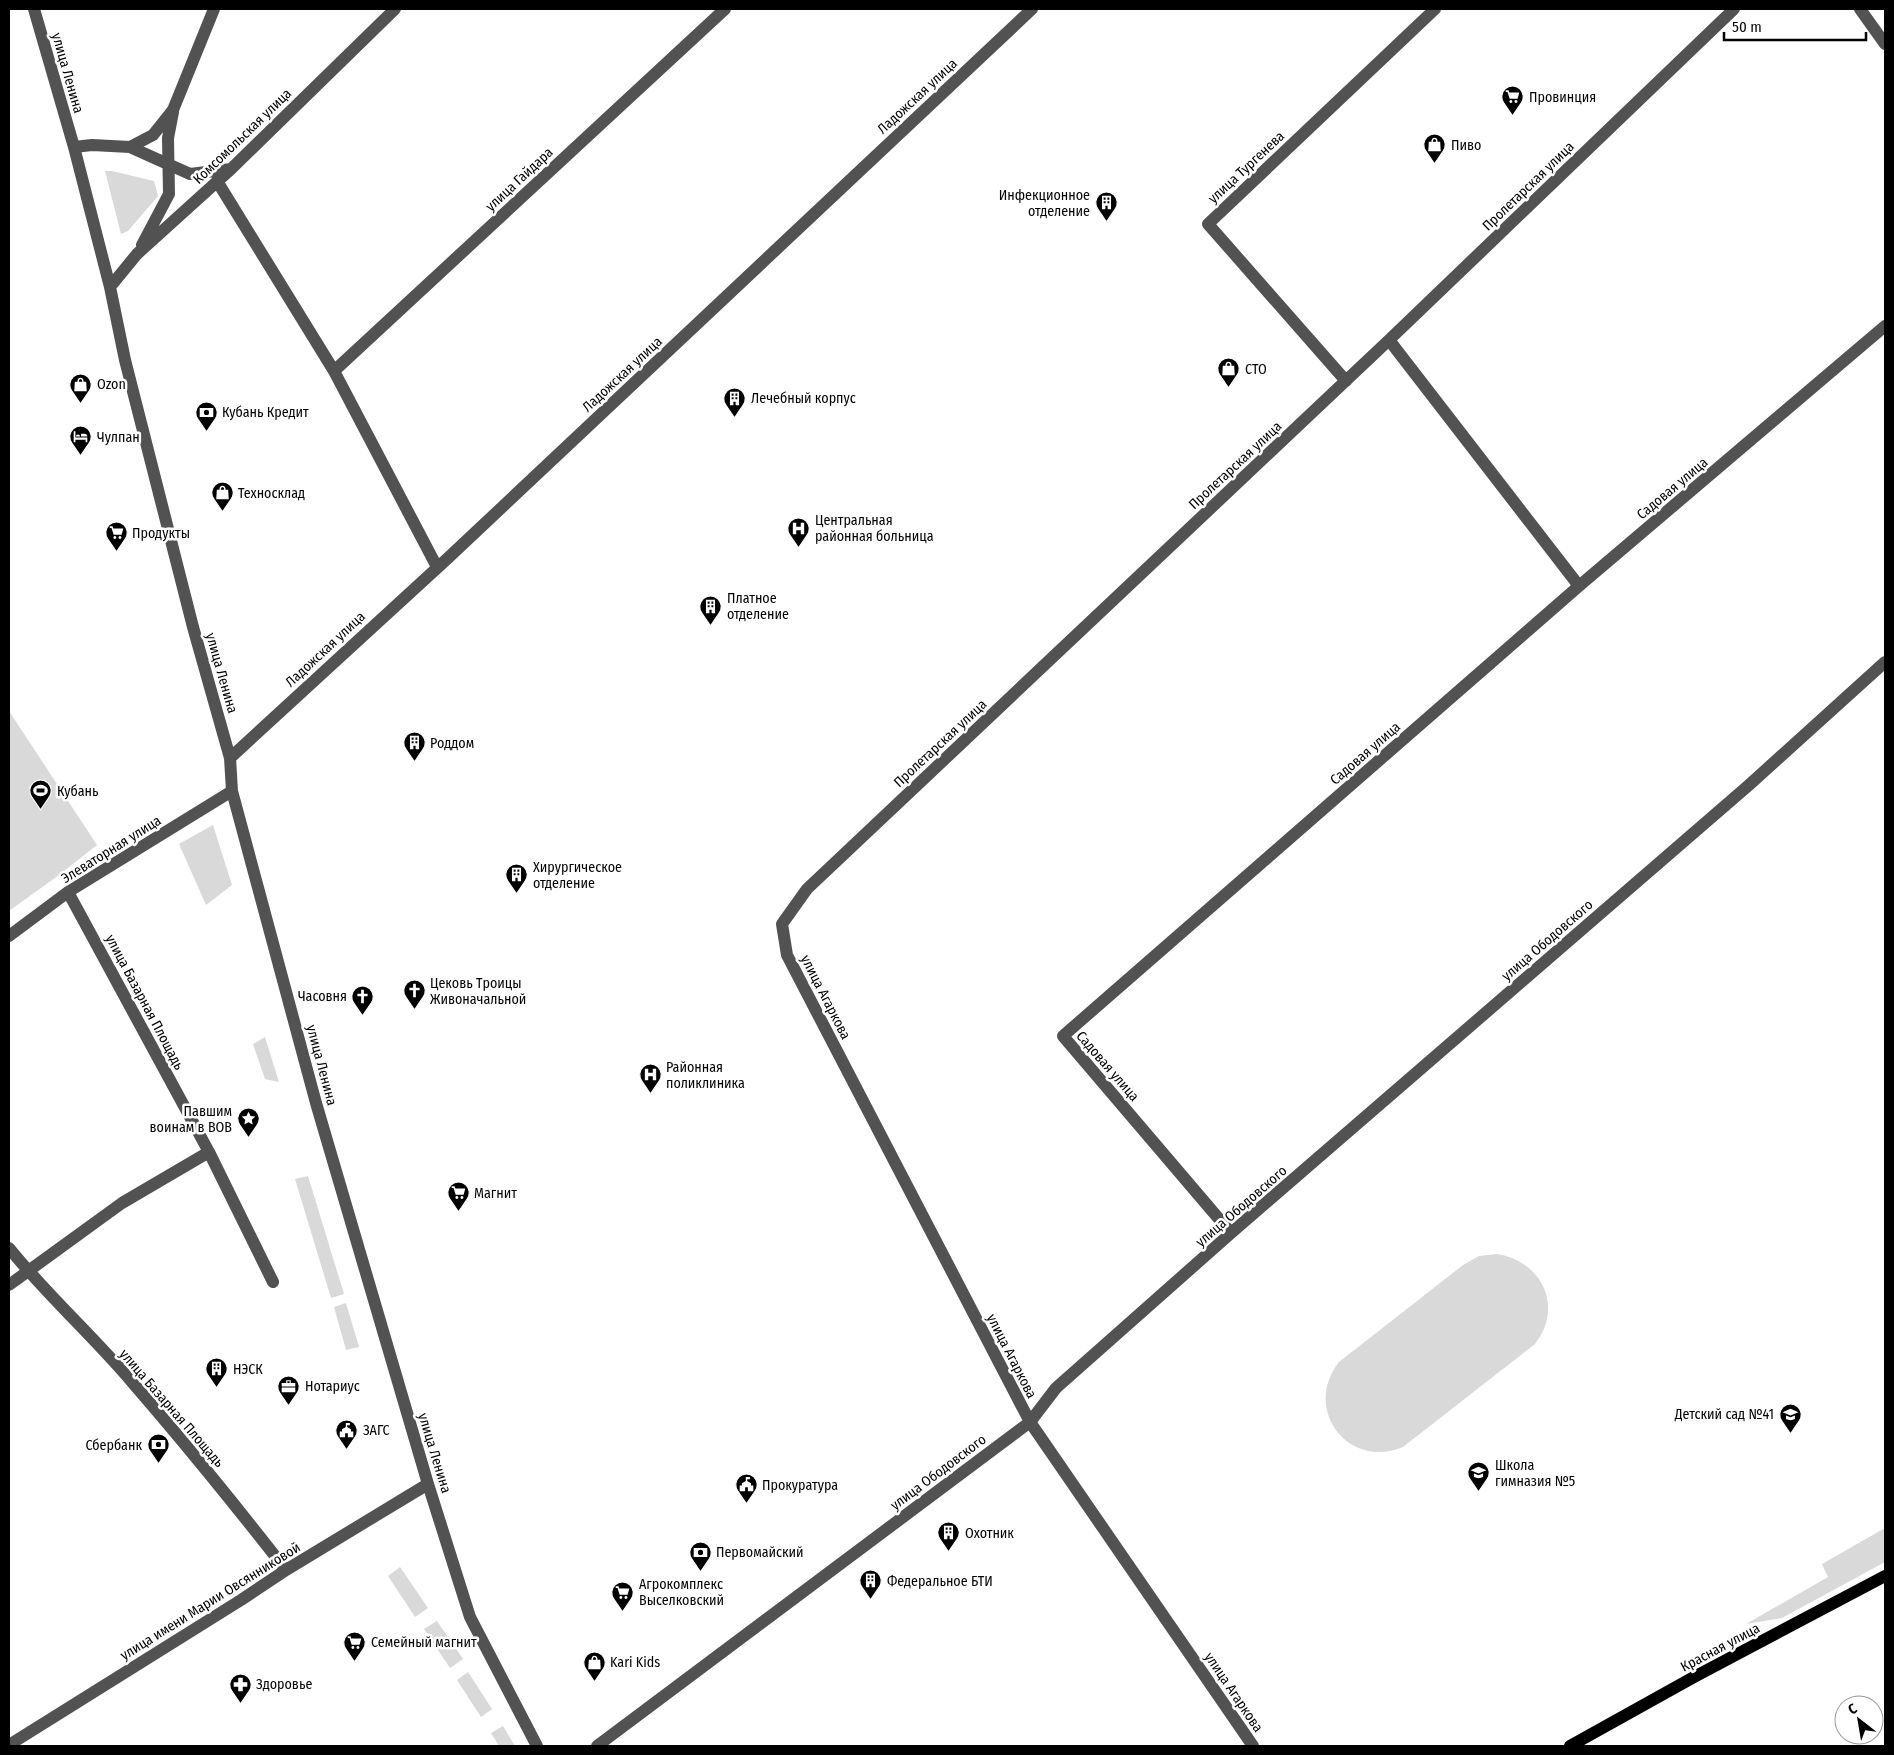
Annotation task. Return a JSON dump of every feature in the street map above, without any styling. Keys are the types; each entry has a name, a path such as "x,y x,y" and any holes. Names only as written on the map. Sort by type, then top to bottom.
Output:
{"main road":[{"name":"Красная улица","path":"1570,1746 1694,1677 1885,1576"}],"street":[{"name":"улица Ленина","path":"34,9 74,146 193,627 230,758 232,791 316,1103 428,1484 470,1617 537,1746"},
{"path":"137,254 169,194 168,138 173,110 214,9"},
{"name":"Комсомольская улица","path":"110,287 137,254 231,169 395,9"},
{"name":"улица Гайдара","path":"334,371 725,9"},
{"name":"Ладожская улица","path":"230,758 448,558 1032,9"},
{"name":"улица Тургенева","path":"1346,381 1208,224 1435,9"},
{"name":"Пролетарская улица","path":"787,955 782,924 807,889 1346,381 1734,9"},
{"path":"1860,9 1885,44"},
{"path":"130,148 152,135 173,110"},
{"path":"74,146 92,145 130,148 190,174 231,169"},
{"path":"218,181 334,371 437,567"},
{"name":"Садовая улица","path":"1231,1233 1063,1036 1579,586 1885,326"},
{"path":"1389,340 1579,586"},
{"name":"улица Ободовского","path":"597,1746 1030,1422 1056,1388 1231,1233 1749,785 1885,662"},
{"name":"Элеваторная улица","path":"9,936 68,892 232,791"},
{"name":"улица Базарная Площадь","path":"68,892 209,1152 273,1282"},
{"name":"улица Агаркова","path":"787,955 1030,1422 1253,1746"},
{"path":"9,1285 122,1203 209,1152"},
{"name":"улица Базарная Площадь","path":"9,1248 28,1272 131,1380 206,1469 286,1570"},
{"name":"улица имени Марии Овсянниковой","path":"9,1745 286,1570 428,1484"}],"shaded area":[{"path":"105,171 154,181 158,196 128,231 121,234"},
{"name":"Кубань","path":"9,711 97,845 9,911"},
{"path":"213,825 232,885 206,905 179,844"},
{"path":"265,1037 279,1082 265,1079 253,1044"},
{"path":"308,1176 344,1294 331,1298 295,1179"},
{"path":"1497,1254 1513,1258 1526,1266 1544,1288 1548,1301 1548,1315 1544,1330 1535,1344 1403,1447 1383,1452 1365,1450 1349,1443 1336,1431 1328,1416 1326,1398 1329,1380 1339,1362 1463,1265 1479,1256"},
{"path":"346,1303 359,1347 346,1350 334,1307"},
{"path":"1885,1528 1885,1562 1782,1618 1746,1624 1828,1577 1822,1564"},
{"path":"400,1567 428,1608 415,1617 388,1576"},
{"path":"437,1621 463,1659 450,1668 424,1629"},
{"path":"468,1672 492,1709 481,1717 457,1680"},
{"path":"503,1726 515,1746 499,1746 491,1733"}],"place":[{"name":"Провинция","path":"1513,116"},
{"name":"Пиво","path":"1435,164"},
{"name":"Инфекционное отделение","path":"1106,222"},
{"name":"СТО","path":"1229,388"},
{"name":"Ozon","path":"81,403"},
{"name":"Лечебный корпус","path":"735,417"},
{"name":"Кубань Кредит","path":"206,431"},
{"name":"Чулпан","path":"81,456"},
{"name":"Техносклад","path":"222,512"},
{"name":"Центральная районная больница","path":"799,547"},
{"name":"Продукты","path":"116,552"},
{"name":"Платное отделение","path":"711,625"},
{"name":"Роддом","path":"414,762"},
{"name":"Кубань","path":"41,810"},
{"name":"Хирургическое отделение","path":"517,894"},
{"name":"Цековь Троицы Живоначальной","path":"414,1010"},
{"name":"Часовня","path":"363,1015"},
{"name":"Районная поликлиника","path":"650,1094"},
{"name":"Павшим воинам в ВОВ","path":"248,1138"},
{"name":"Магнит","path":"458,1212"},
{"name":"НЭСК","path":"217,1388"},
{"name":"Нотариус","path":"289,1405"},
{"name":"Детский сад №41","path":"1790,1433"},
{"name":"ЗАГС","path":"347,1449"},
{"name":"Сбербанк","path":"158,1464"},
{"name":"Школа гимназия №5","path":"1479,1492"},
{"name":"Прокуратура","path":"746,1504"},
{"name":"Охотник","path":"949,1552"},
{"name":"Первомайский","path":"700,1571"},
{"name":"Федеральное БТИ","path":"871,1600"},
{"name":"Агрокомплекс Выселковский","path":"623,1611"},
{"name":"Семейный магнит","path":"355,1661"},
{"name":"Kari Kids","path":"594,1681"},
{"name":"Здоровье","path":"240,1703"}]}
